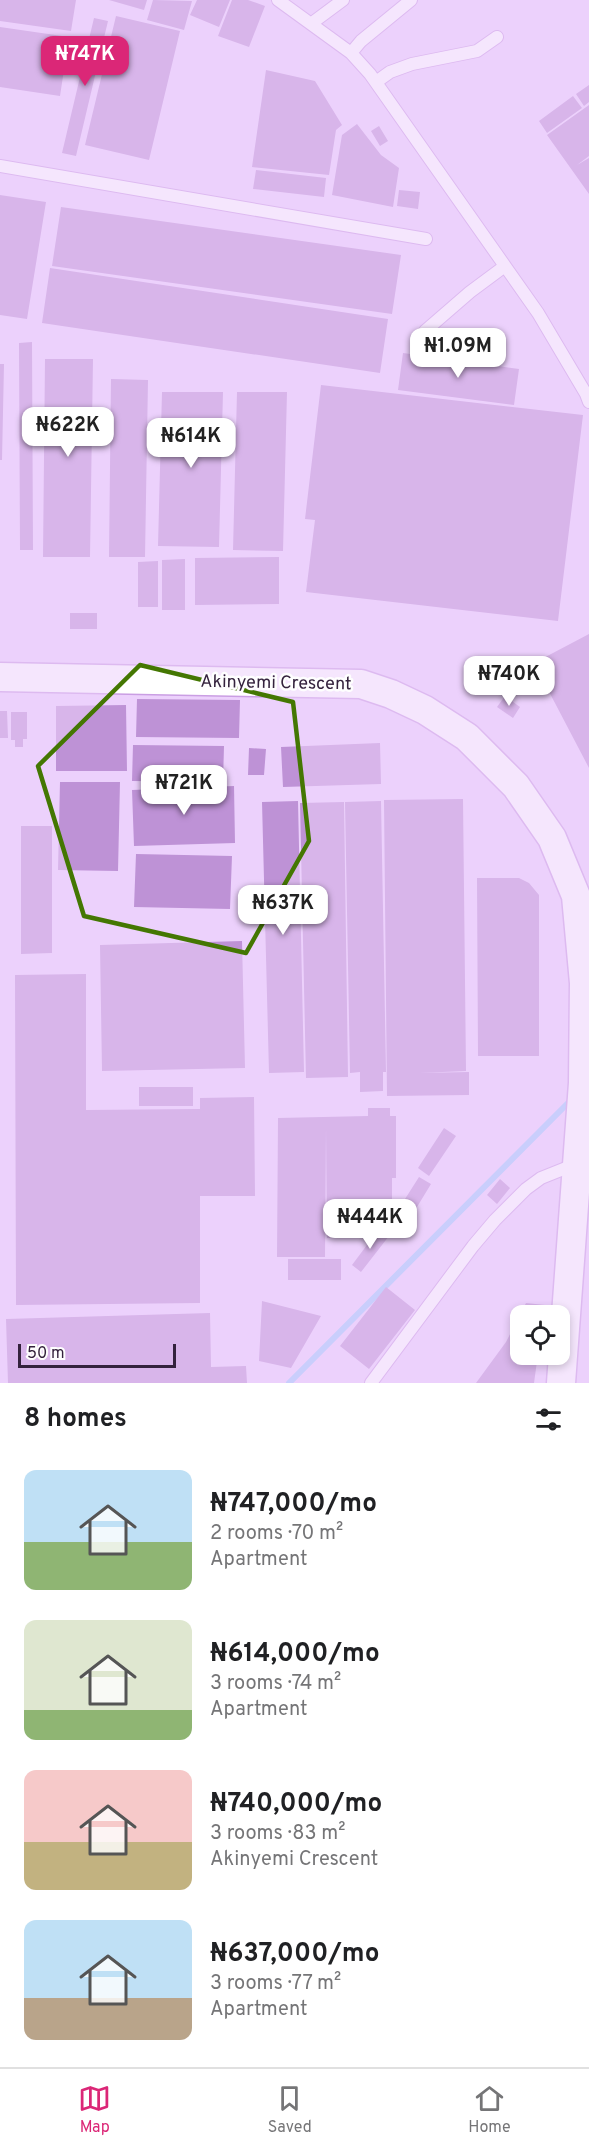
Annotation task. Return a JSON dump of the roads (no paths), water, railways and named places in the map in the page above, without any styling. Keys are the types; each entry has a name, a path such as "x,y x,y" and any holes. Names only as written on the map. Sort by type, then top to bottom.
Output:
{"street":[{"name":"Akinyemi Crescent","path":"0,677 361,684 391,694 425,710 467,737 516,786 552,838 576,896 584,983 583,1083 561,1383"}],"lane":[{"path":"278,0 295,4 312,23 351,53 376,82 538,313 588,397"},
{"path":"312,23 343,0"},
{"path":"351,53 411,0"},
{"path":"376,82 390,72 412,64 477,51 497,37"},
{"path":"0,166 426,239"},
{"path":"425,331 470,292 505,266"},
{"path":"371,1383 495,1220 542,1178 576,1164"}],"waterway":[{"path":"289,1383 573,1098"}]}
